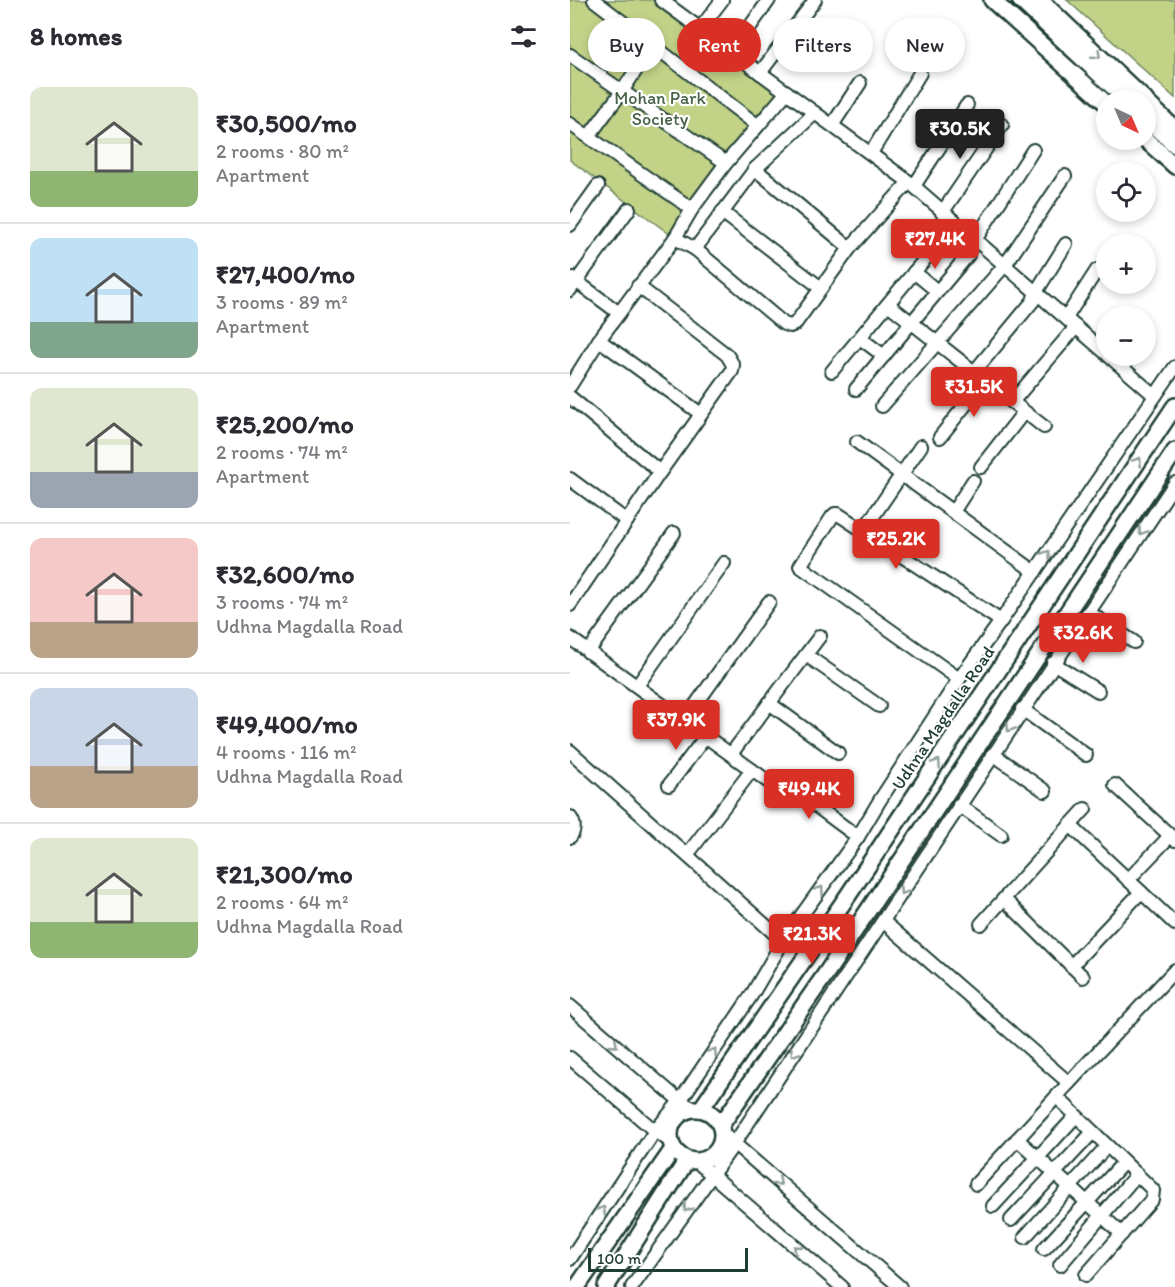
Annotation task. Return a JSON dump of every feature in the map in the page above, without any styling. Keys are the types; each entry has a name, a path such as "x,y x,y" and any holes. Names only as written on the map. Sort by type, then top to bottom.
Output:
{"main road":[{"path":"992,0 1096,94"},
{"path":"1004,0 1114,90"},
{"path":"1020,0 1103,90"},
{"path":"1040,0 1134,90"},
{"path":"1156,111 1175,129"},
{"path":"1156,128 1175,145"},
{"path":"1156,141 1175,159"},
{"path":"1156,149 1175,166"},
{"name":"Udhna Magdalla Road","path":"577,1287 672,1145 669,1132 677,1116 691,1106 904,811 1175,406"},
{"path":"672,1145 679,1156 691,1161 712,1156 718,1150 722,1129 1175,451"},
{"path":"691,1106 716,1117 722,1129"},
{"path":"606,1287 691,1161"}],"street":[{"path":"594,0 618,18"},
{"path":"661,0 685,18"},
{"path":"708,18 722,0"},
{"path":"757,18 770,0"},
{"path":"815,0 760,73 872,153 911,184 1096,344"},
{"path":"665,53 757,125"},
{"path":"570,55 726,163"},
{"path":"588,136 635,72"},
{"path":"872,153 920,73"},
{"path":"832,124 860,83"},
{"path":"570,386 599,340 675,238 692,209 726,163 787,92"},
{"path":"675,238 694,249 787,326 795,324 850,249 911,184 967,105"},
{"path":"694,249 755,169 815,112"},
{"path":"570,124 692,209"},
{"path":"942,213 1002,125"},
{"path":"975,240 1033,150"},
{"path":"755,169 850,249"},
{"path":"882,406 1005,265 1065,176"},
{"path":"570,225 598,186"},
{"path":"619,313 572,283 629,209"},
{"path":"722,212 820,288"},
{"path":"832,371 955,223"},
{"path":"974,372 1033,301 1036,292 1066,244"},
{"path":"856,389 968,255"},
{"path":"914,272 938,291"},
{"path":"1066,318 1096,272"},
{"path":"570,605 732,371 731,360 638,286"},
{"path":"888,304 1044,427"},
{"path":"1012,402 1076,327"},
{"path":"860,338 884,356"},
{"path":"599,340 701,414"},
{"path":"1121,366 1155,396"},
{"path":"570,1259 655,1131 691,1106 783,942 858,837 959,679 1175,367"},
{"path":"940,437 985,380"},
{"path":"570,397 660,472"},
{"path":"981,467 1024,412"},
{"path":"857,442 1035,572"},
{"path":"863,531 921,446"},
{"path":"570,479 627,521"},
{"path":"952,512 973,481"},
{"path":"632,1287 734,1144 1175,483"},
{"path":"959,679 800,566 835,514 1001,621"},
{"path":"588,652 674,533"},
{"path":"637,687 724,563"},
{"path":"684,721 769,602"},
{"path":"1088,612 1134,642"},
{"path":"731,754 820,636"},
{"path":"570,638 770,783 789,786 858,837"},
{"path":"806,655 879,706"},
{"path":"1053,663 1098,691"},
{"path":"769,703 838,753"},
{"path":"1022,710 1086,755"},
{"path":"669,785 706,736"},
{"path":"570,751 783,942"},
{"path":"993,754 1045,791"},
{"path":"687,855 752,770"},
{"path":"1115,785 1173,838 1128,880"},
{"path":"959,805 1001,835"},
{"path":"981,924 1085,808"},
{"path":"570,817 574,823 573,834 570,837"},
{"path":"1070,825 1175,924"},
{"path":"1071,966 1141,892"},
{"path":"1004,899 1083,977"},
{"path":"883,921 1069,1083"},
{"path":"976,1184 1175,970"},
{"path":"570,1006 691,1106"},
{"path":"570,1058 672,1145"},
{"path":"1057,1097 1137,1174 1153,1190 1154,1194 1086,1275"},
{"path":"993,1206 1077,1116"},
{"path":"722,1129 734,1144 900,1287"},
{"path":"1011,1220 1093,1132"},
{"path":"1017,1139 1122,1234"},
{"path":"1025,1237 1107,1146"},
{"path":"691,1161 711,1174 842,1287"},
{"path":"1044,1249 1124,1162"},
{"path":"1060,1265 1137,1174"}],"green space":[{"name":"Mohan Park Society","path":"570,0 662,0 686,18 677,18 677,72 759,72 785,91 675,238 570,160"},
{"path":"1067,0 1175,0 1175,98"}]}
